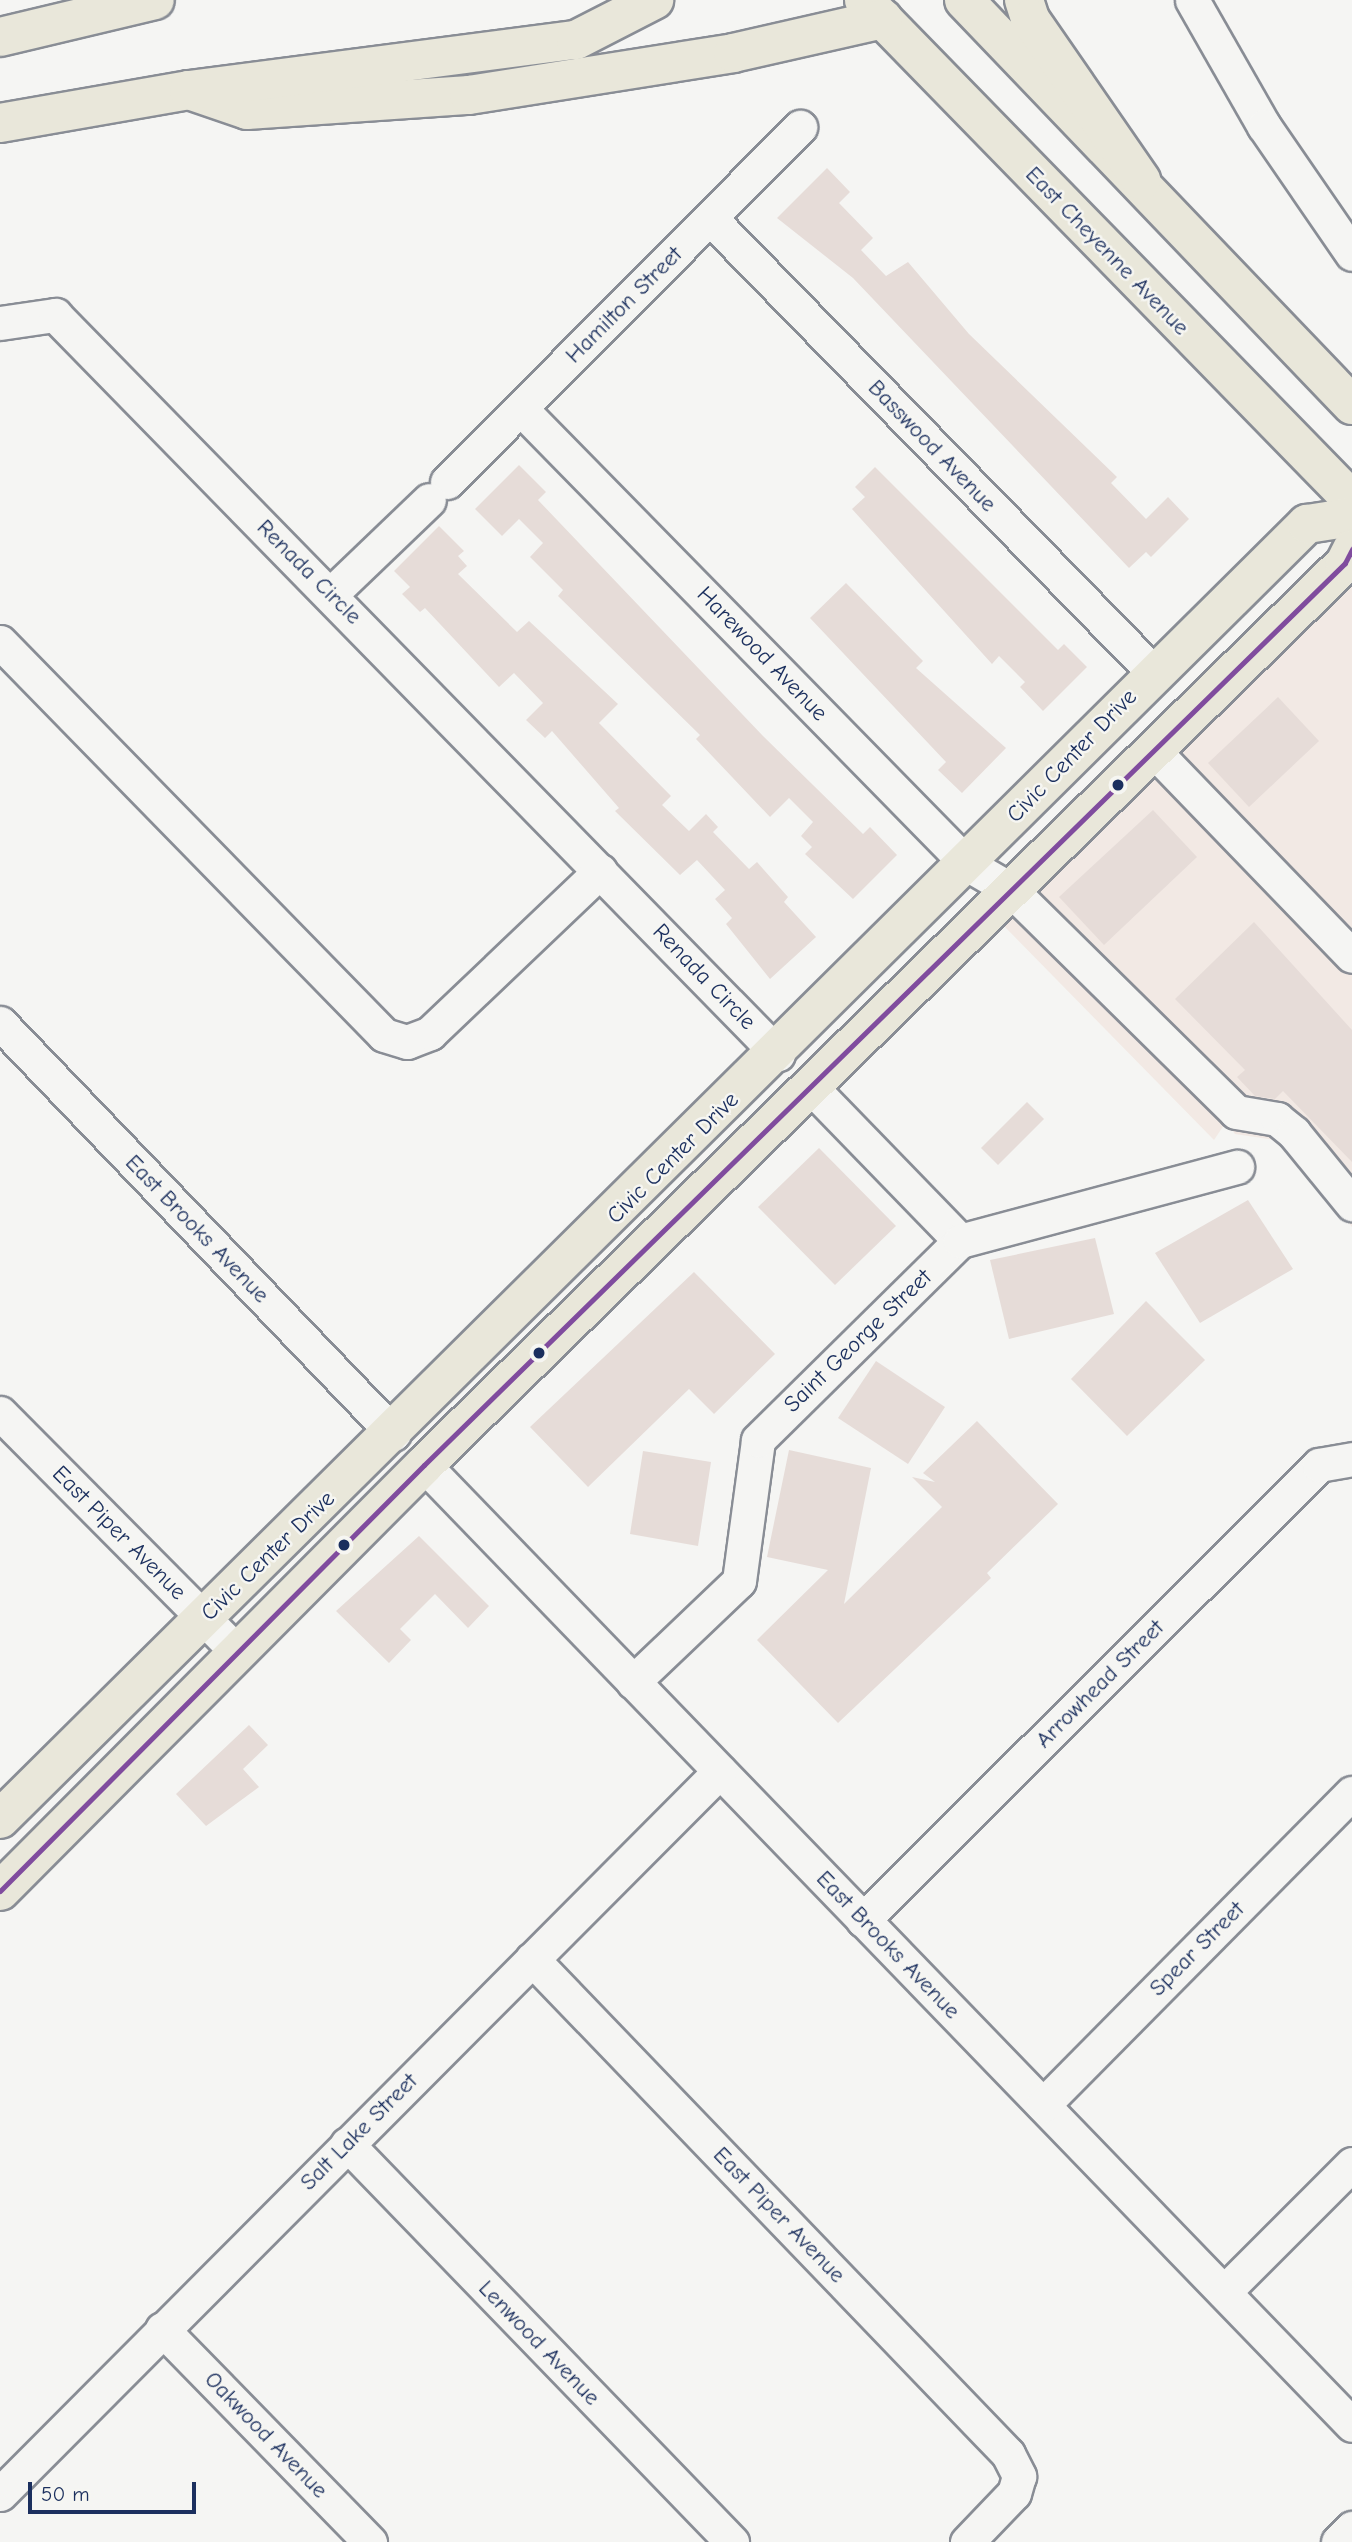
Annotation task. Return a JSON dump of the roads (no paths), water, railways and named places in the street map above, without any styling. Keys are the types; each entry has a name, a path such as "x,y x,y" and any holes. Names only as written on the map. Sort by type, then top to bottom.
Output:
{"main road":[{"path":"0,37 155,0"},
{"path":"0,123 189,90 576,40 654,0"},
{"path":"964,0 1141,180 1352,405"},
{"path":"1024,0 1030,19 1141,180"},
{"path":"189,90 247,110 469,95 733,53 873,9"},
{"name":"East Cheyenne Avenue","path":"873,9 1352,500"},
{"name":"Civic Center Drive","path":"0,1819 495,1335 871,961 1154,673 1307,524 1352,517"},
{"name":"Civic Center Drive","path":"0,1891 424,1465 1345,563 1352,549"},
{"path":"811,1087 810,1056 871,961"},
{"path":"702,1193 780,1081 778,1054"},
{"path":"424,1465 436,1422 492,1364 495,1335"},
{"path":"371,1518 362,1501 399,1458 394,1434"}],"street":[{"path":"1192,0 1265,126 1352,254"},
{"name":"Hamilton Street","path":"332,593 521,409 800,127"},
{"name":"Basswood Avenue","path":"711,219 1154,673"},
{"name":"Renada Circle","path":"0,323 55,316 332,593 778,1054"},
{"name":"Harewood Avenue","path":"521,409 967,864 1010,889 1236,1112 1277,1119 1294,1133 1352,1204"},
{"path":"0,642 384,1035 407,1042 430,1033 600,871"},
{"path":"1153,750 1352,956"},
{"name":"East Brooks Avenue","path":"0,1023 394,1434"},
{"path":"811,1087 960,1241"},
{"name":"Saint George Street","path":"633,1682 739,1581 758,1440 960,1241 1237,1167"},
{"name":"East Piper Avenue","path":"0,1413 238,1653"},
{"name":"Arrowhead Street","path":"863,1920 1320,1465 1347,1457"},
{"name":"East Brooks Avenue","path":"424,1465 1352,2425"},
{"name":"Salt Lake Street","path":"0,2494 720,1771"},
{"name":"Spear Street","path":"1043,2105 1352,1793"},
{"name":"East Piper Avenue","path":"532,1959 1008,2454 1019,2476 1014,2493 967,2542"},
{"name":"Lenwood Avenue","path":"347,2144 732,2542"},
{"path":"1224,2292 1352,2164"},
{"name":"Oakwood Avenue","path":"162,2329 370,2542"},
{"path":"1338,2542 1352,2528"}]}
